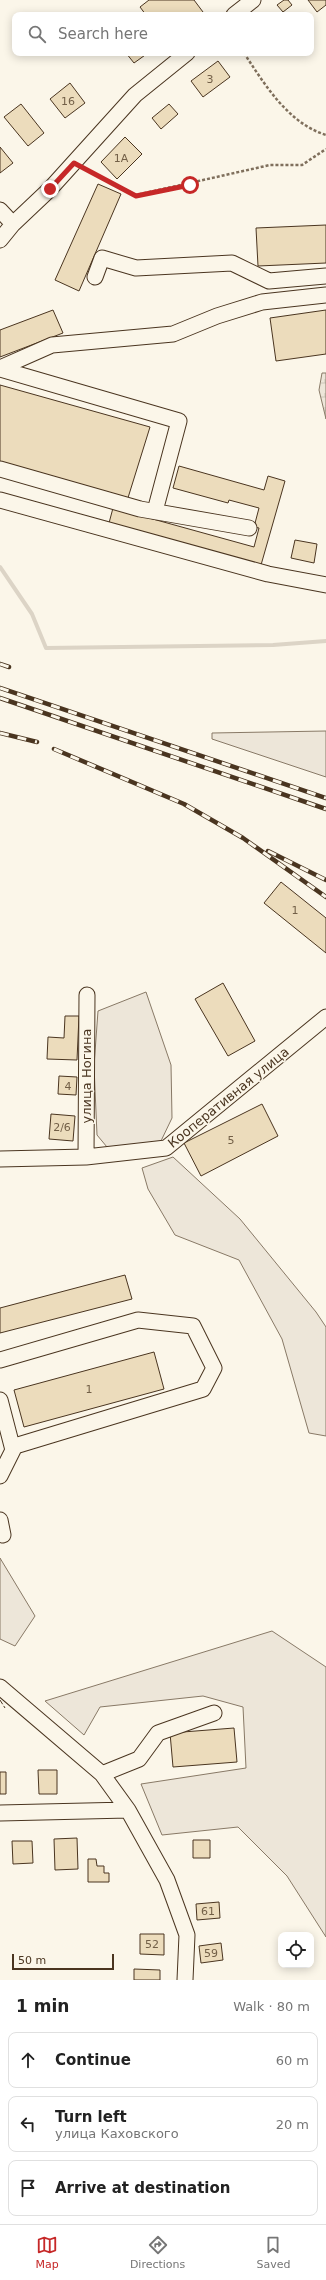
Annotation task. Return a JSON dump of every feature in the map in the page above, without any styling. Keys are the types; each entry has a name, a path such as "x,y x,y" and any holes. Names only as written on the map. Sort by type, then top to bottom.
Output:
{"street":[{"path":"238,12 253,0"},
{"path":"0,240 12,224 50,189 135,95 183,56"},
{"path":"0,210 12,224"},
{"path":"95,277 102,258 136,268 232,263 270,281 326,276"},
{"path":"0,369 52,345 173,334 217,316 262,302 326,295"},
{"path":"0,369 179,421 155,511"},
{"path":"0,469 155,511 249,528"},
{"path":"0,500 268,574 326,585"},
{"name":"улица Ногина","path":"86,1157 87,995"},
{"name":"Кооперативная улица","path":"0,1159 86,1157 166,1148 326,1017"},
{"path":"0,1360 138,1320 194,1326 214,1368 203,1389 15,1446 0,1476"},
{"path":"0,1400 13,1450"},
{"path":"0,1520 3,1535"},
{"path":"0,1686 102,1774 128,1810 167,1880 187,1935 185,1980"},
{"path":"102,1774 139,1759 158,1733 214,1713"},
{"path":"0,1813 128,1810"}],"path":[{"path":"246,56 264,84 293,116 313,131 326,135"},
{"path":"74,163 136,196 270,166 302,165 326,149"}],"green space":[{"path":"322,373 326,373 326,419 319,390"},
{"path":"326,731 326,777 212,739 212,733"},
{"path":"146,992 171,1065 172,1118 160,1143 107,1147 97,1135 94,1066 98,1011"},
{"path":"173,1157 240,1219 316,1312 326,1327 326,1436 309,1433 282,1339 239,1260 175,1235 148,1189 142,1168"},
{"path":"0,1558 35,1616 15,1646 0,1639"},
{"path":"272,1631 326,1667 326,1937 287,1876 238,1827 162,1835 141,1784 246,1768 243,1707 203,1696 100,1707 84,1735 45,1701"}],"building":[{"path":"149,0 194,0 203,12 144,12 140,7"},
{"path":"284,0 288,0 292,5 283,12 277,5"},
{"path":"308,0 326,0 326,5 317,12"},
{"path":"128,56 144,56 134,63"},
{"path":"218,61 230,77 203,97 191,81"},
{"path":"70,83 85,103 65,118 50,99"},
{"path":"21,104 44,133 28,146 4,117"},
{"path":"169,104 178,114 161,129 152,118"},
{"path":"125,137 142,154 117,179 101,162"},
{"path":"0,147 13,163 0,173"},
{"path":"98,184 121,194 79,291 55,280"},
{"path":"326,225 326,263 258,266 256,228"},
{"path":"53,310 63,333 0,357 0,330"},
{"path":"326,310 326,354 276,361 270,318"},
{"path":"0,385 150,427 127,501 0,464"},
{"path":"179,466 264,490 268,476 285,481 261,565 109,523 113,508 254,547 259,528 254,527 259,508 229,500 228,503 173,488"},
{"path":"295,540 317,544 314,563 291,558"},
{"path":"281,882 326,918 326,953 264,903"},
{"path":"223,983 255,1041 228,1056 195,999"},
{"path":"65,1016 79,1016 77,1060 47,1059 48,1037 64,1038"},
{"path":"59,1076 77,1077 76,1095 58,1094"},
{"path":"262,1104 278,1136 201,1176 184,1143"},
{"path":"51,1114 75,1116 73,1141 49,1139"},
{"path":"125,1275 132,1299 0,1333 0,1308"},
{"path":"154,1352 164,1389 24,1427 14,1390"},
{"path":"234,1728 237,1762 173,1767 170,1733"},
{"path":"38,1770 57,1770 57,1794 39,1794"},
{"path":"0,1772 6,1772 6,1794 0,1794"},
{"path":"77,1838 78,1869 55,1870 54,1839"},
{"path":"193,1840 210,1840 210,1858 193,1858"},
{"path":"12,1841 32,1841 33,1863 13,1864"},
{"path":"88,1859 96,1859 97,1866 104,1866 104,1873 109,1873 109,1882 88,1882"},
{"path":"219,1902 220,1918 197,1920 196,1904"},
{"path":"140,1934 164,1934 164,1955 140,1954"},
{"path":"221,1943 223,1960 201,1963 199,1946"},
{"path":"134,1969 160,1970 160,1980 134,1980"}],"waterway":[{"path":"0,567 32,614 46,648 273,645 326,641"}],"railway":[{"path":"0,664 9,667"},
{"path":"0,688 326,798"},
{"path":"0,698 326,809"},
{"path":"0,733 37,742"},
{"path":"54,749 184,804 243,838 326,897"},
{"path":"268,851 326,880"}],"fence":[{"path":"0,1700 5,1708"}],"route":[{"path":"50,189 74,163 136,196 190,185"}]}
